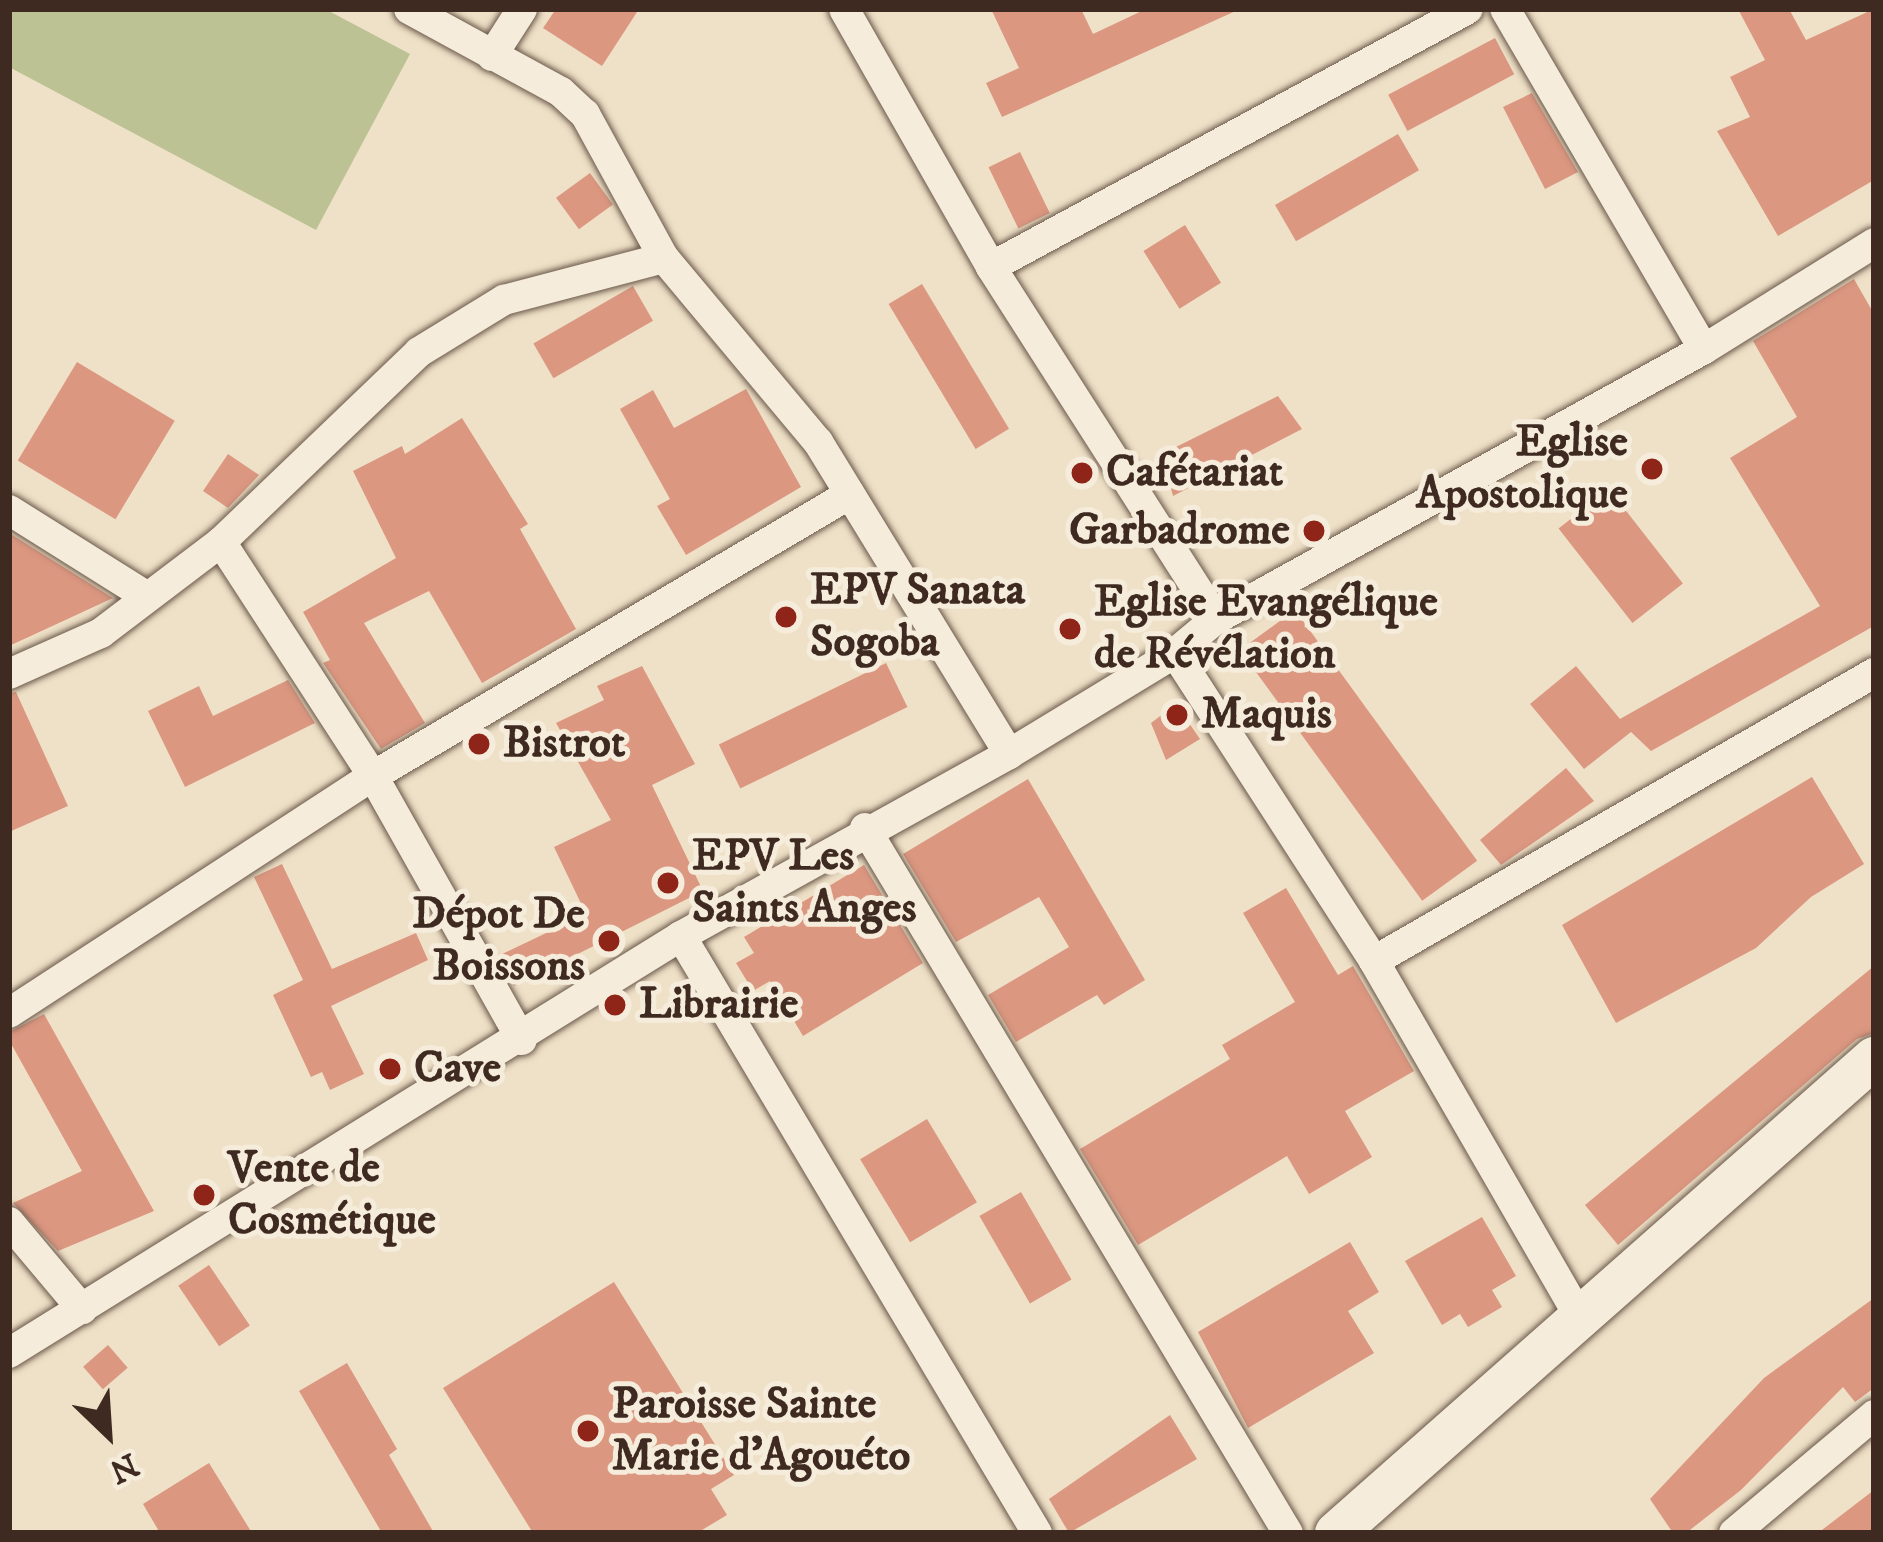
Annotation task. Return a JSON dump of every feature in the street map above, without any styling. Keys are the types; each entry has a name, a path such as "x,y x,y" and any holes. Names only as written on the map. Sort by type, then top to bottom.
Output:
{"street":[{"path":"409,9 585,114 664,258 786,397 1009,754"},
{"path":"492,56 522,9"},
{"path":"844,9 992,267 1216,619"},
{"path":"992,267 1468,9"},
{"path":"1505,9 1705,349"},
{"path":"9,1353 522,1040 681,936 866,828 1009,754 1175,653 1216,619 1705,349 1874,243"},
{"path":"9,674 101,633 143,594 221,542 419,352 504,300 664,258"},
{"path":"9,1013 373,776 850,494"},
{"path":"9,510 143,594"},
{"path":"221,542 373,776 522,1040"},
{"path":"1175,653 1374,961 1577,1312"},
{"path":"1374,961 1874,674"},
{"path":"866,828 1288,1533"},
{"path":"681,936 1037,1533"},
{"path":"1336,1533 1577,1312 1874,1058"},
{"path":"9,1222 82,1309"},
{"path":"1734,1533 1874,1415"}],"green space":[{"path":"9,9 325,9 410,54 316,230 9,67"}],"building":[{"path":"556,9 639,9 602,66 543,28"},
{"path":"991,9 1081,9 1093,34 1146,9 1240,9 1002,117 986,83 1019,68"},
{"path":"1738,9 1789,9 1806,40 1874,9 1874,180 1778,236 1717,131 1750,117 1730,77 1765,60"},
{"path":"1495,38 1514,74 1407,131 1388,95"},
{"path":"1532,93 1578,172 1545,189 1503,107"},
{"path":"1398,134 1419,170 1296,241 1275,205"},
{"path":"1020,152 1050,213 1018,228 989,167"},
{"path":"590,173 613,205 579,229 556,198"},
{"path":"1185,225 1221,283 1179,309 1143,251"},
{"path":"1854,279 1874,314 1874,626 1651,751 1631,732 1584,769 1530,704 1576,666 1620,719 1820,606 1730,458 1797,417 1753,341"},
{"path":"922,284 1009,429 976,449 889,304"},
{"path":"633,286 653,321 553,378 533,344"},
{"path":"77,362 175,421 115,519 18,461"},
{"path":"746,389 801,487 686,555 657,506 670,499 620,409 653,390 674,428"},
{"path":"1278,396 1302,429 1173,496 1162,454"},
{"path":"462,418 528,524 520,529 576,629 482,683 429,591 364,623 425,723 381,749 323,663 330,660 303,612 396,558 353,471 402,446 405,454"},
{"path":"228,454 259,475 228,508 203,491"},
{"path":"1609,489 1683,584 1632,623 1559,528"},
{"path":"9,533 113,598 9,646"},
{"path":"1295,610 1477,861 1422,901 1240,650"},
{"path":"886,663 907,707 740,789 719,745"},
{"path":"642,666 695,764 652,785 703,891 514,986 500,955 586,914 554,847 611,820 556,723 604,700 597,686"},
{"path":"288,680 315,723 185,787 148,711 199,686 213,716"},
{"path":"16,692 68,806 9,832 9,693"},
{"path":"1176,704 1200,739 1166,760 1151,723"},
{"path":"1566,768 1594,801 1501,865 1480,840"},
{"path":"1812,777 1864,864 1811,897 1756,948 1616,1023 1562,925"},
{"path":"1028,779 1145,980 1104,1005 1097,995 1016,1042 988,995 1069,947 1039,897 956,942 903,854"},
{"path":"282,864 332,969 416,933 428,960 331,1006 364,1074 330,1090 322,1072 311,1077 273,995 303,980 254,877"},
{"path":"864,865 923,963 803,1036 770,981 753,991 736,963 754,953 744,937"},
{"path":"1286,888 1338,975 1353,966 1414,1071 1345,1111 1372,1157 1309,1194 1287,1156 1138,1245 1080,1149 1230,1059 1222,1045 1295,1002 1243,913"},
{"path":"1874,966 1874,1033 1857,1039 1618,1245 1585,1205"},
{"path":"44,1014 154,1211 58,1251 13,1203 82,1171 9,1040 9,1032"},
{"path":"927,1119 977,1202 910,1242 860,1159"},
{"path":"1021,1192 1072,1279 1030,1303 979,1216"},
{"path":"1482,1217 1516,1276 1492,1290 1502,1307 1468,1327 1460,1314 1442,1325 1405,1261"},
{"path":"1350,1242 1379,1292 1348,1311 1374,1353 1248,1428 1198,1332"},
{"path":"209,1265 250,1326 219,1346 178,1286"},
{"name":"Paroisse Sainte Marie d’Agouéto","path":"614,1282 734,1475 711,1489 727,1515 697,1533 533,1533 443,1388"},
{"path":"1874,1298 1874,1388 1855,1402 1843,1387 1741,1490 1686,1533 1673,1533 1650,1499 1764,1378"},
{"path":"108,1345 128,1368 103,1389 83,1367"},
{"path":"347,1363 397,1449 389,1455 434,1533 382,1533 299,1391"},
{"path":"1170,1415 1197,1459 1069,1533 1049,1499"},
{"path":"209,1463 252,1533 160,1533 143,1504"},
{"path":"1874,1490 1874,1533 1818,1533"}],"place":[{"name":"Eglise Apostolique","path":"1652,469"},
{"name":"Cafétariat","path":"1082,473"},
{"name":"Garbadrome","path":"1314,531"},
{"name":"EPV Sanata Sogoba","path":"786,617"},
{"name":"Eglise Evangélique de Révélation","path":"1070,629"},
{"name":"Maquis","path":"1177,715"},
{"name":"Bistrot","path":"479,744"},
{"name":"EPV Les Saints Anges","path":"668,883"},
{"name":"Dépot De Boissons","path":"609,941"},
{"name":"Librairie","path":"615,1005"},
{"name":"Cave","path":"390,1069"},
{"name":"Vente de Cosmétique","path":"204,1195"},
{"name":"Paroisse Sainte Marie d’Agouéto","path":"588,1431"}]}
